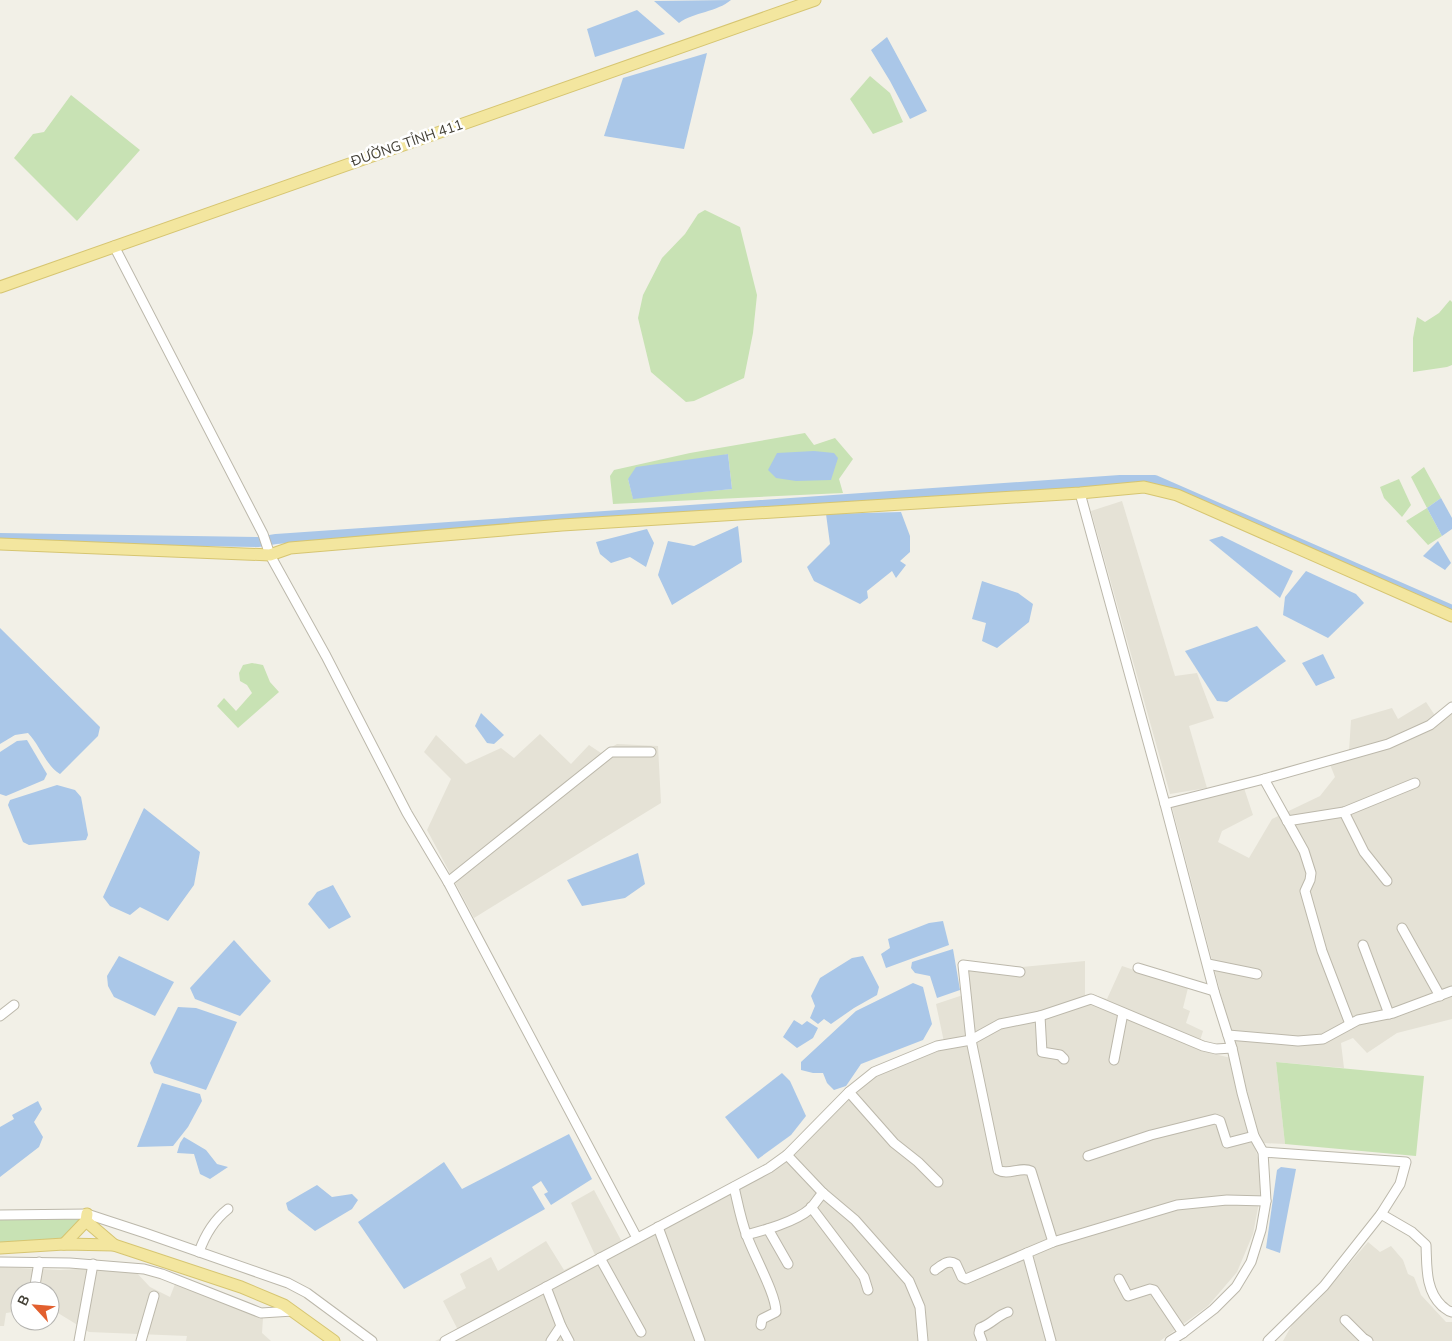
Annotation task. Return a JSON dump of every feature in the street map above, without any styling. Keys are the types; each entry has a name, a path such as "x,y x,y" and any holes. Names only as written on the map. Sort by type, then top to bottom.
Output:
{"main road":[{"name":"ĐƯỜNG TỈNH 411","path":"0,287 815,0"},
{"path":"0,544 270,554 290,548 562,525 1080,493 1144,487 1176,495 1452,616"},
{"path":"64,1244 86,1218 114,1245"},
{"path":"0,1248 64,1244 114,1245 241,1287 293,1311 334,1341"}],"street":[{"path":"114,246 263,534 270,554 326,656 407,813 448,882 636,1238"},
{"path":"1080,493 1214,992 1232,1048 1254,1136 1263,1152 1266,1201 1261,1230 1251,1262 1236,1287 1214,1309 1170,1341"},
{"path":"1165,804 1264,779 1388,744 1430,725 1452,707"},
{"path":"448,882 611,752 652,752"},
{"path":"1264,779 1304,851 1310,873 1310,880 1305,891 1322,951 1350,1024"},
{"path":"1287,821 1344,812 1415,784"},
{"path":"1344,812 1364,852 1387,881"},
{"path":"1402,928 1440,996"},
{"path":"1363,945 1389,1014"},
{"path":"1020,972 963,964 971,1040 998,1170 1003,1172 1031,1171 1053,1242"},
{"path":"1208,964 1257,974"},
{"path":"1138,968 1214,992"},
{"path":"1228,1035 1298,1041 1315,1040 1330,1036 1358,1020 1389,1014 1452,991"},
{"path":"445,1341 734,1187 787,1155 849,1092 874,1072 937,1046 971,1040 1000,1024 1040,1016 1090,999 1203,1046 1216,1049 1232,1048"},
{"path":"0,1016 14,1005"},
{"path":"1114,1060 1124,1013"},
{"path":"1040,1016 1042,1052 1060,1055 1064,1059"},
{"path":"849,1092 894,1143 938,1182"},
{"path":"1088,1156 1151,1135 1215,1119 1220,1121 1227,1143 1254,1136"},
{"path":"1263,1152 1406,1162 1400,1184 1381,1214 1324,1286 1268,1341"},
{"path":"787,1155 823,1193 855,1220 909,1281 920,1307 923,1341"},
{"path":"734,1187 746,1235 776,1309 776,1312 762,1319 760,1325"},
{"path":"746,1235 768,1229 804,1213 823,1193"},
{"path":"935,1270 946,1262 953,1262 966,1279 1053,1242 1177,1206 1227,1200 1266,1201"},
{"path":"811,1207 864,1278 868,1290"},
{"path":"199,1252 202,1242 214,1223 228,1209"},
{"path":"1381,1214 1412,1232 1426,1245 1428,1281 1435,1300 1449,1312 1452,1312"},
{"path":"0,1215 86,1218 199,1252 288,1283 307,1293 372,1341"},
{"path":"658,1227 700,1341"},
{"path":"768,1229 788,1264"},
{"path":"1027,1253 1051,1341"},
{"path":"600,1258 641,1332"},
{"path":"0,1262 134,1267 154,1271 261,1313 293,1311"},
{"path":"35,1281 38,1262"},
{"path":"79,1341 93,1264"},
{"path":"1119,1279 1128,1296 1150,1289 1154,1290 1183,1333"},
{"path":"546,1287 569,1341"},
{"path":"141,1341 154,1296"},
{"path":"982,1341 979,1333 980,1328 991,1324 998,1316 1008,1312"},
{"path":"1345,1320 1368,1341"},
{"path":"551,1341 561,1326"}],"shaded area":[{"path":"1122,501 1175,676 1197,673 1214,718 1189,726 1207,788 1170,794 1091,511"},
{"path":"1426,702 1438,720 1452,712 1452,1019 1397,1033 1367,1053 1353,1038 1341,1043 1344,1068 1276,1062 1285,1144 1264,1143 1257,1132 1172,807 1244,788 1253,815 1222,831 1218,842 1249,858 1272,819 1320,796 1335,777 1327,757 1349,751 1351,720 1392,708 1398,719"},
{"path":"540,734 571,764 589,745 601,753 617,744 658,746 661,803 474,918 427,830 451,779 424,752 436,735 466,764 501,748 514,758"},
{"path":"1085,961 1085,996 1094,995 1107,999 1122,966 1188,988 1183,1008 1190,1011 1186,1023 1203,1031 1198,1047 1210,1053 1231,1058 1237,1091 1260,1164 1261,1192 1253,1234 1237,1272 1208,1306 1160,1341 435,1341 458,1330 443,1301 466,1288 460,1274 491,1257 498,1271 546,1241 564,1270 595,1255 571,1203 594,1190 622,1242 776,1159 872,1067 944,1042 936,1004 963,995 959,963 1022,967"},
{"path":"1368,1242 1380,1252 1391,1246 1403,1260 1408,1274 1414,1277 1421,1295 1446,1322 1452,1322 1452,1341 1283,1341 1293,1323 1320,1298"},
{"path":"0,1267 60,1270 97,1268 135,1271 150,1287 170,1297 175,1284 237,1306 263,1318 262,1333 271,1341 186,1341 187,1336 89,1332 60,1314 60,1281 10,1281 10,1312 6,1313 4,1326 0,1326"}],"green space":[{"path":"870,76 890,93 903,122 873,134 850,99"},
{"path":"71,95 140,150 77,221 14,158 33,134 44,132"},
{"path":"705,210 740,227 757,295 753,333 744,378 694,401 686,402 651,372 638,318 643,295 662,258 685,234 698,214"},
{"path":"1450,300 1452,302 1452,365 1413,372 1413,338 1417,317 1425,322 1439,313"},
{"path":"805,433 814,445 835,438 853,459 839,479 843,493 613,504 610,476 614,470 690,453","holes":["728,454 732,489 633,498 628,479"]},
{"path":"1424,467 1441,498 1427,508 1411,477"},
{"path":"1399,479 1411,505 1402,517 1384,498 1380,487"},
{"path":"1427,508 1442,536 1428,545 1406,521"},
{"path":"252,663 263,665 270,682 279,692 238,728 217,706 224,698 236,711 252,693 247,685 240,681 239,673 243,665"},
{"path":"1276,1062 1424,1076 1416,1156 1285,1144"},
{"path":"83,1217 60,1242 0,1243 0,1219"}],"water":[{"path":"731,0 719,7 691,16 679,23 654,1"},
{"path":"637,10 665,34 595,57 587,29"},
{"path":"887,37 927,111 910,119 871,50"},
{"path":"707,53 684,149 604,136 623,78"},
{"path":"814,451 834,453 838,458 831,480 796,481 776,478 768,470 777,453"},
{"path":"728,454 732,489 633,499 628,479 636,467"},
{"path":"1441,498 1452,518 1452,529 1442,536 1427,508"},
{"path":"901,512 910,536 910,552 900,561 906,565 896,578 892,571 867,591 868,598 860,604 814,581 807,567 830,544 826,514"},
{"path":"738,526 742,562 672,605 658,575 668,541 694,546"},
{"path":"647,529 654,543 646,567 630,557 611,563 600,554 596,542"},
{"path":"1222,536 1293,571 1280,598 1209,540"},
{"path":"1438,541 1451,563 1445,570 1423,556"},
{"path":"1306,571 1356,594 1364,603 1328,638 1283,615 1285,597"},
{"path":"982,581 1018,593 1033,604 1029,622 997,648 982,641 986,623 972,619"},
{"path":"1257,626 1286,661 1227,702 1217,701 1185,651"},
{"path":"0,628 100,727 98,736 60,774 47,761 28,733 15,735 0,744"},
{"path":"1323,654 1335,678 1316,686 1302,663"},
{"path":"481,713 504,735 494,744 487,743 475,726"},
{"path":"27,740 47,774 44,780 6,796 0,794 0,752 17,741"},
{"path":"57,785 75,790 81,797 88,835 86,840 29,845 23,842 8,805 10,800"},
{"path":"144,808 200,852 194,885 168,921 140,907 130,915 110,906 103,897"},
{"path":"638,853 645,884 625,898 582,906 567,880"},
{"path":"333,885 351,917 329,929 308,904 317,892"},
{"path":"943,921 949,945 886,968 881,954 890,948 888,939 929,923"},
{"path":"234,940 271,981 240,1016 195,999 190,988"},
{"path":"953,949 960,990 937,998 930,976 915,973 911,968 912,962"},
{"path":"119,956 174,982 155,1016 114,997 108,986 107,976"},
{"path":"863,956 879,987 877,995 831,1024 824,1019 818,1024 810,1018 815,1006 811,996 820,978 852,958"},
{"path":"913,983 923,987 932,1024 923,1040 861,1064 846,1086 834,1090 827,1083 823,1073 801,1070 801,1062 856,1011"},
{"path":"178,1007 196,1008 237,1022 206,1090 154,1073 150,1063"},
{"path":"794,1020 802,1025 807,1021 818,1028 813,1038 797,1048 783,1037"},
{"path":"782,1073 790,1081 806,1116 791,1135 758,1159 725,1117"},
{"path":"162,1083 200,1094 202,1101 188,1127 173,1146 137,1147"},
{"path":"38,1101 42,1109 34,1122 43,1137 39,1147 0,1177 0,1127 14,1119 12,1115"},
{"path":"569,1134 592,1179 551,1205 544,1194 548,1192 541,1181 532,1187 545,1209 404,1289 358,1222 444,1162 462,1189"},
{"path":"184,1137 206,1150 217,1164 228,1167 210,1179 200,1174 194,1154 177,1153"},
{"path":"1281,1167 1296,1169 1280,1253 1266,1248 1277,1170"},
{"path":"317,1185 332,1197 352,1194 358,1200 352,1209 315,1231 288,1210 286,1203"}],"waterway":[{"path":"0,538 258,542 276,539 1120,480 1155,480 1452,610"}]}
